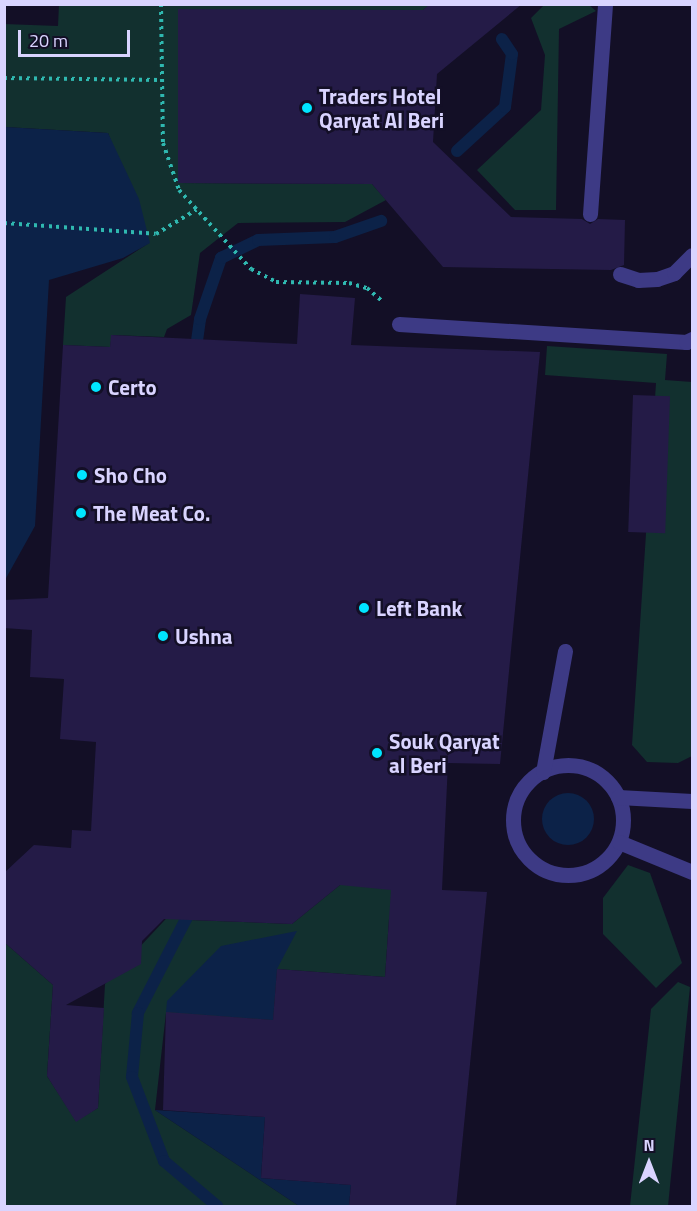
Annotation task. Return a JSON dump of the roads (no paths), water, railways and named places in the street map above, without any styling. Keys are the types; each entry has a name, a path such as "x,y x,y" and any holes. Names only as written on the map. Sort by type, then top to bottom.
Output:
{"lane":[{"path":"591,214 605,4"},
{"path":"620,274 638,280 657,279 674,273 693,255"},
{"path":"399,324 690,343"},
{"path":"543,772 565,651"},
{"path":"570,765 588,768 604,777 618,797 624,825 619,842 595,868 577,874 559,874 526,856 513,823 515,804 524,787 543,772 570,765"},
{"path":"618,797 693,801"},
{"path":"619,842 693,872"}],"water":[{"path":"5,127 108,133 139,199 150,243 123,258 49,280 35,526 5,580"},
{"path":"568,793 582,797 590,805 594,819 590,833 582,841 568,845 554,841 546,833 542,819 546,805 554,797"},
{"path":"297,931 277,969 273,1020 166,1012 167,1001 221,946"},
{"path":"155,1110 265,1117 261,1178 351,1185 349,1206 299,1206"}],"waterway":[{"path":"457,151 505,107 512,54 502,39"},
{"path":"195,355 200,319 221,258 258,240 335,237 381,221"},
{"path":"186,905 186,919 138,1013 132,1077 164,1161 217,1206"}],"place":[{"name":"Traders Hotel Qaryat Al Beri","path":"307,108"},
{"name":"Certo","path":"96,387"},
{"name":"Sho Cho","path":"82,475"},
{"name":"The Meat Co.","path":"81,513"},
{"name":"Left Bank","path":"364,608"},
{"name":"Ushna","path":"163,636"},
{"name":"Souk Qaryat al Beri","path":"377,753"}]}
